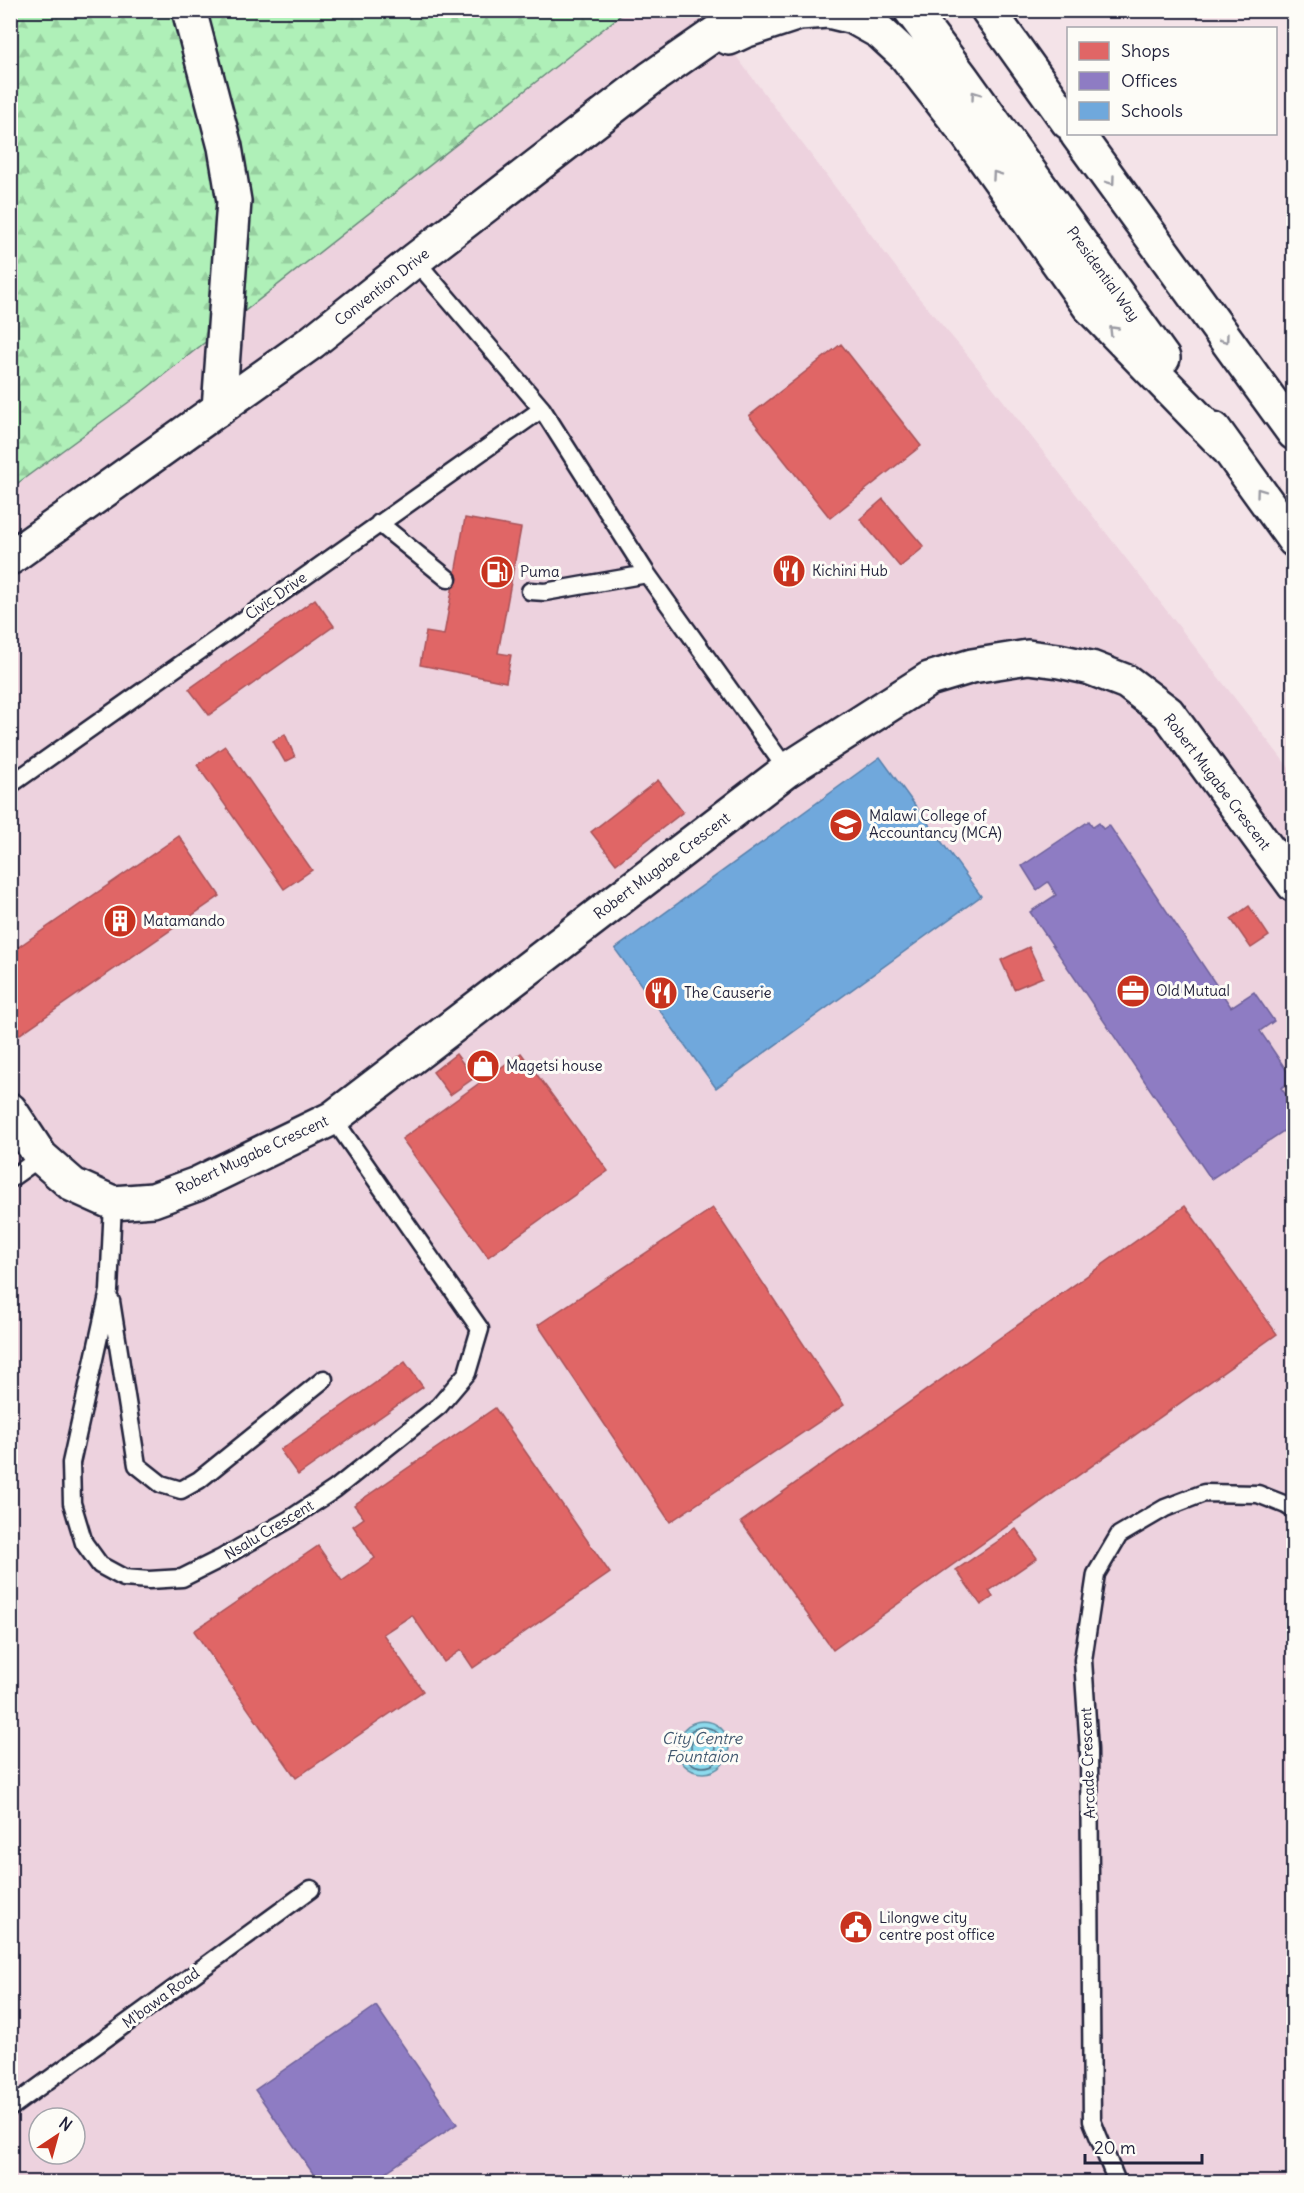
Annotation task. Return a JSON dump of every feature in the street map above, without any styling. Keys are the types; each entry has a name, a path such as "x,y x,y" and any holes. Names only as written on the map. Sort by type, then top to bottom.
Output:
{"street":[{"path":"189,10 225,147 234,201 219,409"},
{"path":"312,342 430,220 686,36 717,10"},
{"name":"Convention Drive","path":"10,558 312,342 651,78 749,10"},
{"name":"Presidential Way","path":"911,10 963,78 1293,540"},
{"path":"988,10 1067,121"},
{"path":"651,78 744,31 799,13 828,11 853,17 880,32 906,56 967,134 1089,306 1227,448"},
{"path":"1078,135 1293,433"},
{"name":"Robert Mugabe Crescent","path":"10,1110 41,1158 73,1185 113,1203 153,1200 197,1184 333,1118 787,770 929,679 972,666 1028,657 1091,668 1128,682 1168,713 1293,885"}],"lane":[{"path":"415,260 542,409 647,574 787,770"},
{"name":"Civic Drive","path":"10,785 542,409"},
{"path":"380,523 448,579"},
{"path":"530,591 545,592 647,574"},
{"name":"Nsalu Crescent","path":"113,1203 109,1291 71,1462 72,1503 84,1543 100,1565 124,1578 149,1580 182,1578 290,1519 336,1489 438,1406 467,1373 480,1329 333,1118"},
{"path":"10,1179 41,1158"},
{"path":"109,1291 137,1465 161,1484 181,1490 199,1480 324,1379"},
{"name":"Arcade Crescent","path":"1117,2182 1092,2121 1089,1749 1083,1660 1096,1574 1119,1535 1165,1508 1203,1493 1258,1494 1293,1510"},
{"name":"M'bawa Road","path":"10,2108 311,1889"}],"shaded area":[{"path":"11,11 702,11 919,298 970,358 1293,773 1293,2182 11,2182"}],"green space":[{"path":"11,11 626,11 133,399 11,488"}],"water":[{"name":"City Centre Fountaion","path":"698,1721 708,1721 717,1725 725,1733 729,1747 725,1761 717,1769 708,1773 698,1773 689,1769 681,1761 677,1752 677,1742 681,1733 689,1725"}],"building: Shops":[{"path":"841,344 921,446 830,518 749,416"},
{"path":"883,499 924,547 900,567 860,519"},
{"path":"465,518 521,528 498,653 511,655 506,682 420,665 426,632 444,635"},
{"path":"315,599 334,626 209,715 189,689"},
{"path":"285,734 295,757 285,762 273,741"},
{"path":"225,746 312,870 284,889 197,765"},
{"path":"658,780 683,812 616,864 591,832"},
{"name":"Matamando","path":"179,836 220,896 10,1041 10,945 14,950"},
{"path":"1249,906 1269,936 1251,948 1231,919"},
{"path":"1029,947 1043,977 1014,989 1001,960"},
{"path":"521,1053 608,1171 488,1257 402,1139"},
{"path":"456,1054 474,1078 450,1095 433,1072"},
{"path":"1185,1206 1277,1334 833,1650 741,1522"},
{"path":"713,1208 844,1405 670,1522 538,1325"},
{"path":"405,1362 423,1387 298,1475 280,1450"},
{"path":"495,1408 610,1573 473,1668 461,1650 444,1662 412,1615 383,1634 423,1691 296,1778 194,1631 318,1546 342,1581 375,1558 353,1526 364,1518 354,1505"},
{"path":"1016,1529 1037,1558 989,1591 993,1597 981,1605 956,1570"}],"building: Offices":[{"path":"1089,821 1093,827 1099,823 1103,829 1109,825 1231,1007 1254,992 1274,1021 1260,1031 1293,1080 1281,1088 1294,1106 1294,1124 1211,1179 1030,912 1056,895 1048,882 1037,890 1022,866"},
{"path":"376,2006 457,2124 371,2182 319,2182 255,2090"}],"building: Schools":[{"path":"880,757 981,896 716,1088 615,949"}],"place":[{"name":"Kichini Hub","path":"789,571"},
{"name":"Puma","path":"497,572"},
{"name":"Malawi College of Accountancy (MCA)","path":"846,825"},
{"name":"Matamando","path":"120,921"},
{"name":"Old Mutual","path":"1133,991"},
{"name":"The Causerie","path":"661,993"},
{"name":"Magetsi house","path":"483,1066"},
{"name":"Lilongwe city centre post office","path":"856,1927"}]}
